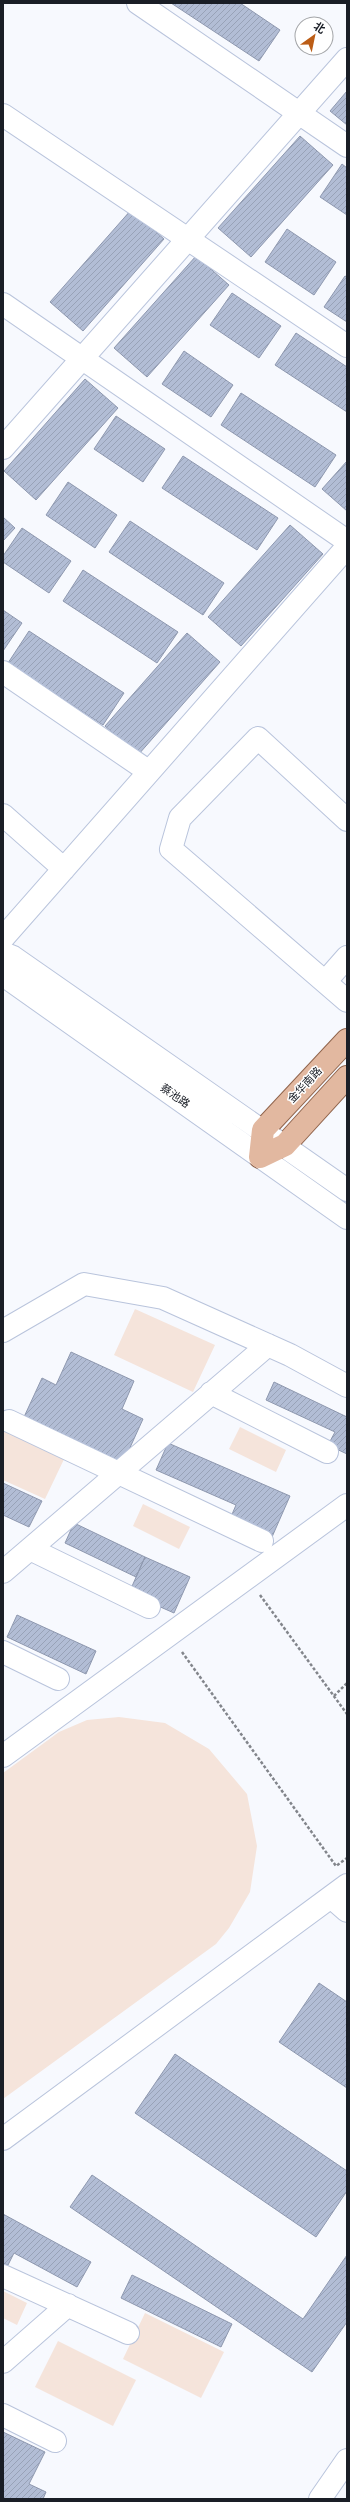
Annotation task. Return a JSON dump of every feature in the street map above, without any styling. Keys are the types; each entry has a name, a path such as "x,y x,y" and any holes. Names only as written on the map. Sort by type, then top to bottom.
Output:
{"main road":[{"name":"金华南路","path":"263,1130 347,1040"},
{"path":"260,1156 285,1145 347,1077"},
{"path":"260,1156 263,1130"}],"street":[{"path":"138,3 347,146"},
{"path":"3,448 347,59"},
{"path":"3,115 347,346"},
{"path":"3,304 84,358 347,541"},
{"path":"3,938 347,547"},
{"path":"3,672 145,775"},
{"path":"3,684 145,775"},
{"path":"347,820 258,738 180,818 170,849 347,1001"},
{"path":"3,815 64,869"},
{"name":"蔡池路","path":"3,953 13,957 285,1145 347,1190"},
{"path":"325,982 347,957"},
{"name":"蔡池路","path":"3,975 347,1218"},
{"path":"3,1331 84,1284 163,1298 268,1345 347,1386"},
{"path":"3,1572 268,1345"},
{"path":"211,1393 327,1452"},
{"path":"9,1421 262,1541"},
{"path":"3,1756 347,1505"},
{"path":"30,1549 150,1608"},
{"path":"3,1652 58,1679"},
{"path":"3,2139 339,1891 347,1911"},
{"path":"3,2276 128,2333"},
{"path":"3,2362 68,2305"},
{"path":"3,2416 55,2441"},
{"path":"320,2499 347,2460"}],"path":[{"path":"259,1594 347,1714"},
{"path":"177,1646 336,1866 347,1858"},
{"path":"334,1696 347,1683"}],"shaded area":[{"path":"135,1309 215,1345 193,1392 114,1355"},
{"path":"3,1424 67,1453 45,1499 3,1480"},
{"path":"240,1427 286,1450 276,1472 229,1449"},
{"path":"143,1504 190,1527 179,1549 133,1526"},
{"path":"119,1717 165,1723 209,1749 247,1794 257,1846 250,1892 229,1928 216,1944 3,2099 3,1773 59,1732 87,1720"},
{"path":"3,2291 27,2303 17,2325 3,2318"},
{"path":"145,2313 224,2352 201,2398 123,2359"},
{"path":"58,2341 136,2380 113,2426 35,2387"}],"building":[{"path":"171,3 240,3 280,30 259,61"},
{"path":"347,91 347,125 330,111"},
{"path":"300,136 333,165 251,257 218,228"},
{"path":"342,164 347,168 347,215 320,197"},
{"path":"131,210 164,239 83,331 50,302"},
{"path":"287,229 336,262 314,295 265,262"},
{"path":"196,256 229,285 147,377 114,348"},
{"path":"345,276 347,277 347,322 324,307"},
{"path":"232,293 281,326 259,358 210,325"},
{"path":"296,333 347,367 347,412 275,365"},
{"path":"184,351 233,385 211,417 162,384"},
{"path":"85,379 118,408 36,500 4,471"},
{"path":"241,393 336,455 315,487 221,425"},
{"path":"116,416 165,449 143,482 94,449"},
{"path":"183,456 278,518 257,550 162,488"},
{"path":"347,461 347,511 322,489"},
{"path":"68,482 117,515 95,548 46,515"},
{"path":"3,517 15,528 3,541"},
{"path":"130,521 224,583 203,615 109,552"},
{"path":"290,525 323,554 241,646 208,617"},
{"path":"22,528 71,561 49,593 3,562 3,556"},
{"path":"83,570 178,632 157,663 63,601"},
{"path":"3,610 22,623 3,651"},
{"path":"29,631 124,693 103,725 8,663"},
{"path":"187,633 220,662 138,755 105,726"},
{"path":"71,1352 134,1381 122,1409 143,1419 123,1463 24,1417 42,1378 56,1385"},
{"path":"274,1382 347,1417 347,1454 328,1445 335,1432 266,1400"},
{"path":"168,1443 290,1496 272,1537 230,1519 236,1505 156,1470"},
{"path":"3,1483 42,1501 29,1527 3,1515"},
{"path":"74,1523 145,1557 136,1577 65,1543"},
{"path":"145,1557 190,1577 174,1613 129,1593"},
{"path":"17,1615 96,1651 86,1674 7,1637"},
{"path":"319,1983 347,2002 347,2088 279,2042"},
{"path":"175,2054 347,2171 347,2191 316,2237 135,2113"},
{"path":"92,2175 303,2319 347,2255 347,2322 312,2372 70,2207"},
{"path":"3,2214 91,2262 77,2287 14,2253 8,2265 3,2263"},
{"path":"132,2275 232,2324 221,2347 121,2298"},
{"path":"3,2432 45,2452 29,2484 46,2492 43,2499 3,2499"}]}
